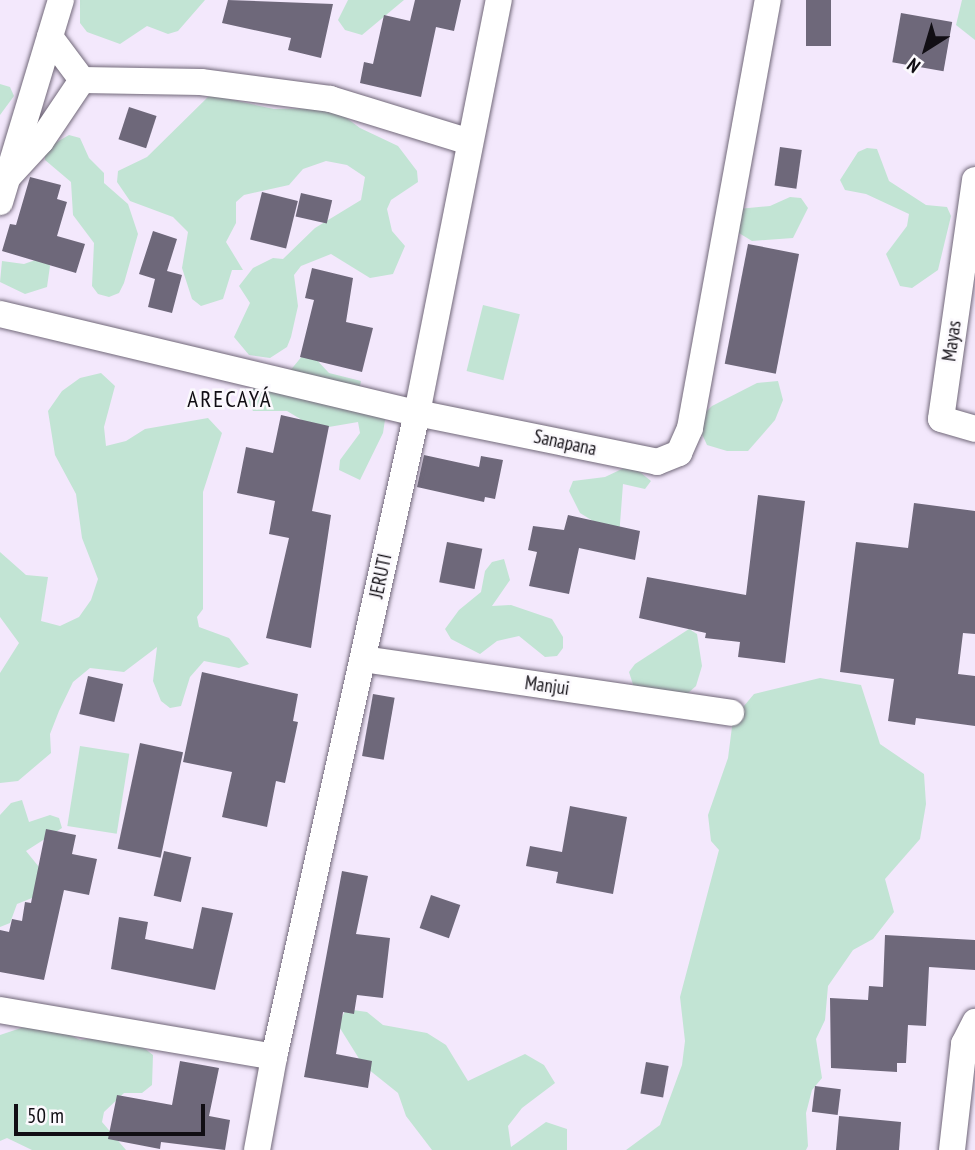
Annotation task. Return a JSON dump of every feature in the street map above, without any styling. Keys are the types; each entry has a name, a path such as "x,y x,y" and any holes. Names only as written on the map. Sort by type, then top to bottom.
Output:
{"street":[{"path":"3,190 61,0"},
{"name":"JERUTI","path":"257,1150 274,1057 417,413 499,0"},
{"name":"Sanapana","path":"0,314 417,413 657,462 679,453 690,428 768,0"},
{"path":"50,37 82,80"},
{"path":"82,80 201,82 330,99 470,142"},
{"path":"3,190 41,141 82,80"},
{"name":"Mayas","path":"975,180 942,419 975,429"},
{"name":"Manjui","path":"363,659 731,713"},
{"path":"0,1010 274,1057"},
{"path":"951,1150 964,1044 975,1022"}],"green space":[{"path":"80,0 205,0 178,31 168,34 147,26 120,44 87,32 80,23"},
{"path":"348,0 404,0 362,35 345,30 338,20"},
{"path":"962,0 975,0 975,40 956,25"},
{"path":"0,84 10,87 14,96 0,115"},
{"path":"210,95 274,109 333,108 360,128 398,146 417,171 418,182 391,200 387,209 392,231 405,246 393,274 370,278 331,254 301,266 294,275 298,306 291,337 287,347 270,358 249,355 234,337 250,303 239,286 253,268 273,258 283,259 315,228 361,200 365,177 347,165 326,161 303,169 289,185 244,195 236,202 236,223 226,242 243,270 232,270 223,299 201,306 192,299 182,268 188,232 173,217 130,201 117,182 118,171 147,157"},
{"path":"69,135 80,138 89,158 104,173 104,183 128,204 138,234 124,283 119,293 109,297 98,294 92,286 94,243 73,215 71,182 45,160 45,149"},
{"path":"867,148 877,149 889,181 926,205 947,207 951,216 938,270 912,288 900,286 886,254 907,226 909,214 866,194 845,190 840,180 858,152"},
{"path":"790,197 801,198 808,208 793,238 752,241 734,230 738,209 770,206"},
{"path":"44,257 50,266 47,287 25,294 0,282 2,261 24,264"},
{"path":"483,305 520,314 503,380 467,371"},
{"path":"303,355 314,357 329,373 361,381 357,402 386,413 383,433 360,480 339,470 340,460 360,433 358,422 317,429 287,411 253,411 248,402 251,390 289,372"},
{"path":"101,373 115,386 104,427 106,446 126,441 145,429 208,418 222,433 203,492 203,609 197,617 199,627 229,638 249,664 239,668 204,661 190,677 181,706 170,708 161,701 153,681 157,647 124,672 90,668 73,682 59,711 50,734 51,753 18,781 0,783 0,673 19,643 0,617 0,552 26,575 48,577 41,621 60,626 79,617 91,600 98,579 82,538 76,494 55,455 48,411 62,391 80,378"},
{"path":"778,381 783,400 775,420 748,451 727,451 707,445 696,421 712,406 757,383"},
{"path":"624,468 635,468 651,481 645,489 623,484 619,537 580,513 569,491 573,481 605,477"},
{"path":"504,559 510,580 492,606 511,605 552,619 563,637 563,648 557,656 545,657 519,636 497,641 480,654 451,639 445,629 459,610 481,592 485,571 492,562"},
{"path":"689,629 697,634 702,666 696,686 687,694 636,694 629,672 635,664"},
{"path":"820,678 861,685 880,744 924,774 926,804 920,839 885,879 894,912 873,939 853,950 828,986 825,1020 816,1039 822,1078 812,1090 806,1113 808,1146 806,1150 626,1150 660,1125 682,1065 685,1041 680,997 719,850 711,841 708,815 728,758 733,719 754,694"},
{"path":"80,746 129,754 117,834 67,826"},
{"path":"22,800 29,822 50,815 59,818 62,828 26,851 39,867 37,896 17,904 10,923 0,927 0,815 11,803"},
{"path":"346,1009 367,1012 383,1025 427,1033 446,1045 468,1081 525,1054 544,1065 555,1083 522,1108 508,1126 511,1147 546,1122 567,1129 567,1150 432,1150 406,1116 398,1093 363,1065 338,1025"},
{"path":"30,1025 50,1025 80,1040 104,1036 136,1042 153,1055 152,1085 142,1093 124,1093 104,1112 102,1122 126,1150 32,1150 7,1138 0,1141 0,1035"}],"building":[{"path":"228,0 333,4 321,58 288,50 291,38 222,23"},
{"path":"415,0 461,0 454,31 436,27 421,97 360,83 364,62 373,64 384,15 410,21"},
{"path":"806,0 831,0 831,46 806,46"},
{"path":"901,13 952,22 944,71 892,62"},
{"path":"129,107 157,116 146,148 118,139"},
{"path":"780,147 802,150 796,189 775,186"},
{"path":"30,177 61,185 57,199 67,202 57,236 85,244 76,273 2,251 10,224 16,225"},
{"path":"262,192 298,201 286,248 250,240"},
{"path":"301,193 332,200 327,224 296,216"},
{"path":"153,231 177,239 167,271 182,275 172,313 148,307 155,279 139,274"},
{"path":"748,244 799,254 776,374 725,364"},
{"path":"312,268 353,278 346,322 373,328 362,372 300,357 314,300 305,298"},
{"path":"281,415 329,426 312,511 331,515 311,648 266,638 289,538 269,534 275,501 237,493 246,447 273,453"},
{"path":"424,455 479,467 481,456 503,460 495,499 485,497 484,502 417,487"},
{"path":"758,495 805,501 785,663 738,657 740,642 705,638 706,633 639,618 647,577 746,595"},
{"path":"914,503 975,511 975,634 963,633 958,674 975,676 975,726 916,718 915,725 888,721 894,679 840,672 856,542 908,548"},
{"path":"568,515 640,531 635,560 579,548 569,594 529,586 537,552 528,550 533,526 564,530"},
{"path":"447,542 482,549 475,589 439,582"},
{"path":"202,672 298,694 293,721 298,722 285,783 276,781 267,827 222,817 232,772 183,762"},
{"path":"88,676 123,684 114,722 79,714"},
{"path":"373,694 395,698 384,760 362,756"},
{"path":"140,743 183,752 161,858 118,849"},
{"path":"570,806 627,817 613,894 556,883 558,872 526,866 530,846 562,852"},
{"path":"46,829 76,835 72,854 97,859 89,895 64,890 44,980 0,972 0,930 9,932 12,919 22,921 25,902 31,903"},
{"path":"164,851 191,857 181,902 154,896"},
{"path":"342,871 368,876 356,934 390,938 383,998 357,995 354,1014 343,1012 336,1054 372,1061 368,1088 304,1077"},
{"path":"431,895 460,905 449,938 420,928"},
{"path":"202,907 233,913 215,990 111,969 119,917 148,922 145,939 193,949"},
{"path":"885,935 975,940 975,970 929,967 926,1026 908,1025 906,1063 897,1063 897,1072 831,1068 830,998 868,1000 869,986 883,987"},
{"path":"180,1061 219,1068 209,1116 230,1120 225,1150 161,1142 160,1149 108,1139 117,1095 172,1105"},
{"path":"646,1062 669,1066 663,1098 640,1094"},
{"path":"815,1086 841,1089 838,1115 812,1112"},
{"path":"839,1116 901,1122 899,1150 836,1150"}],"district":[{"name":"ARECAYÁ","path":"230,399"}]}
